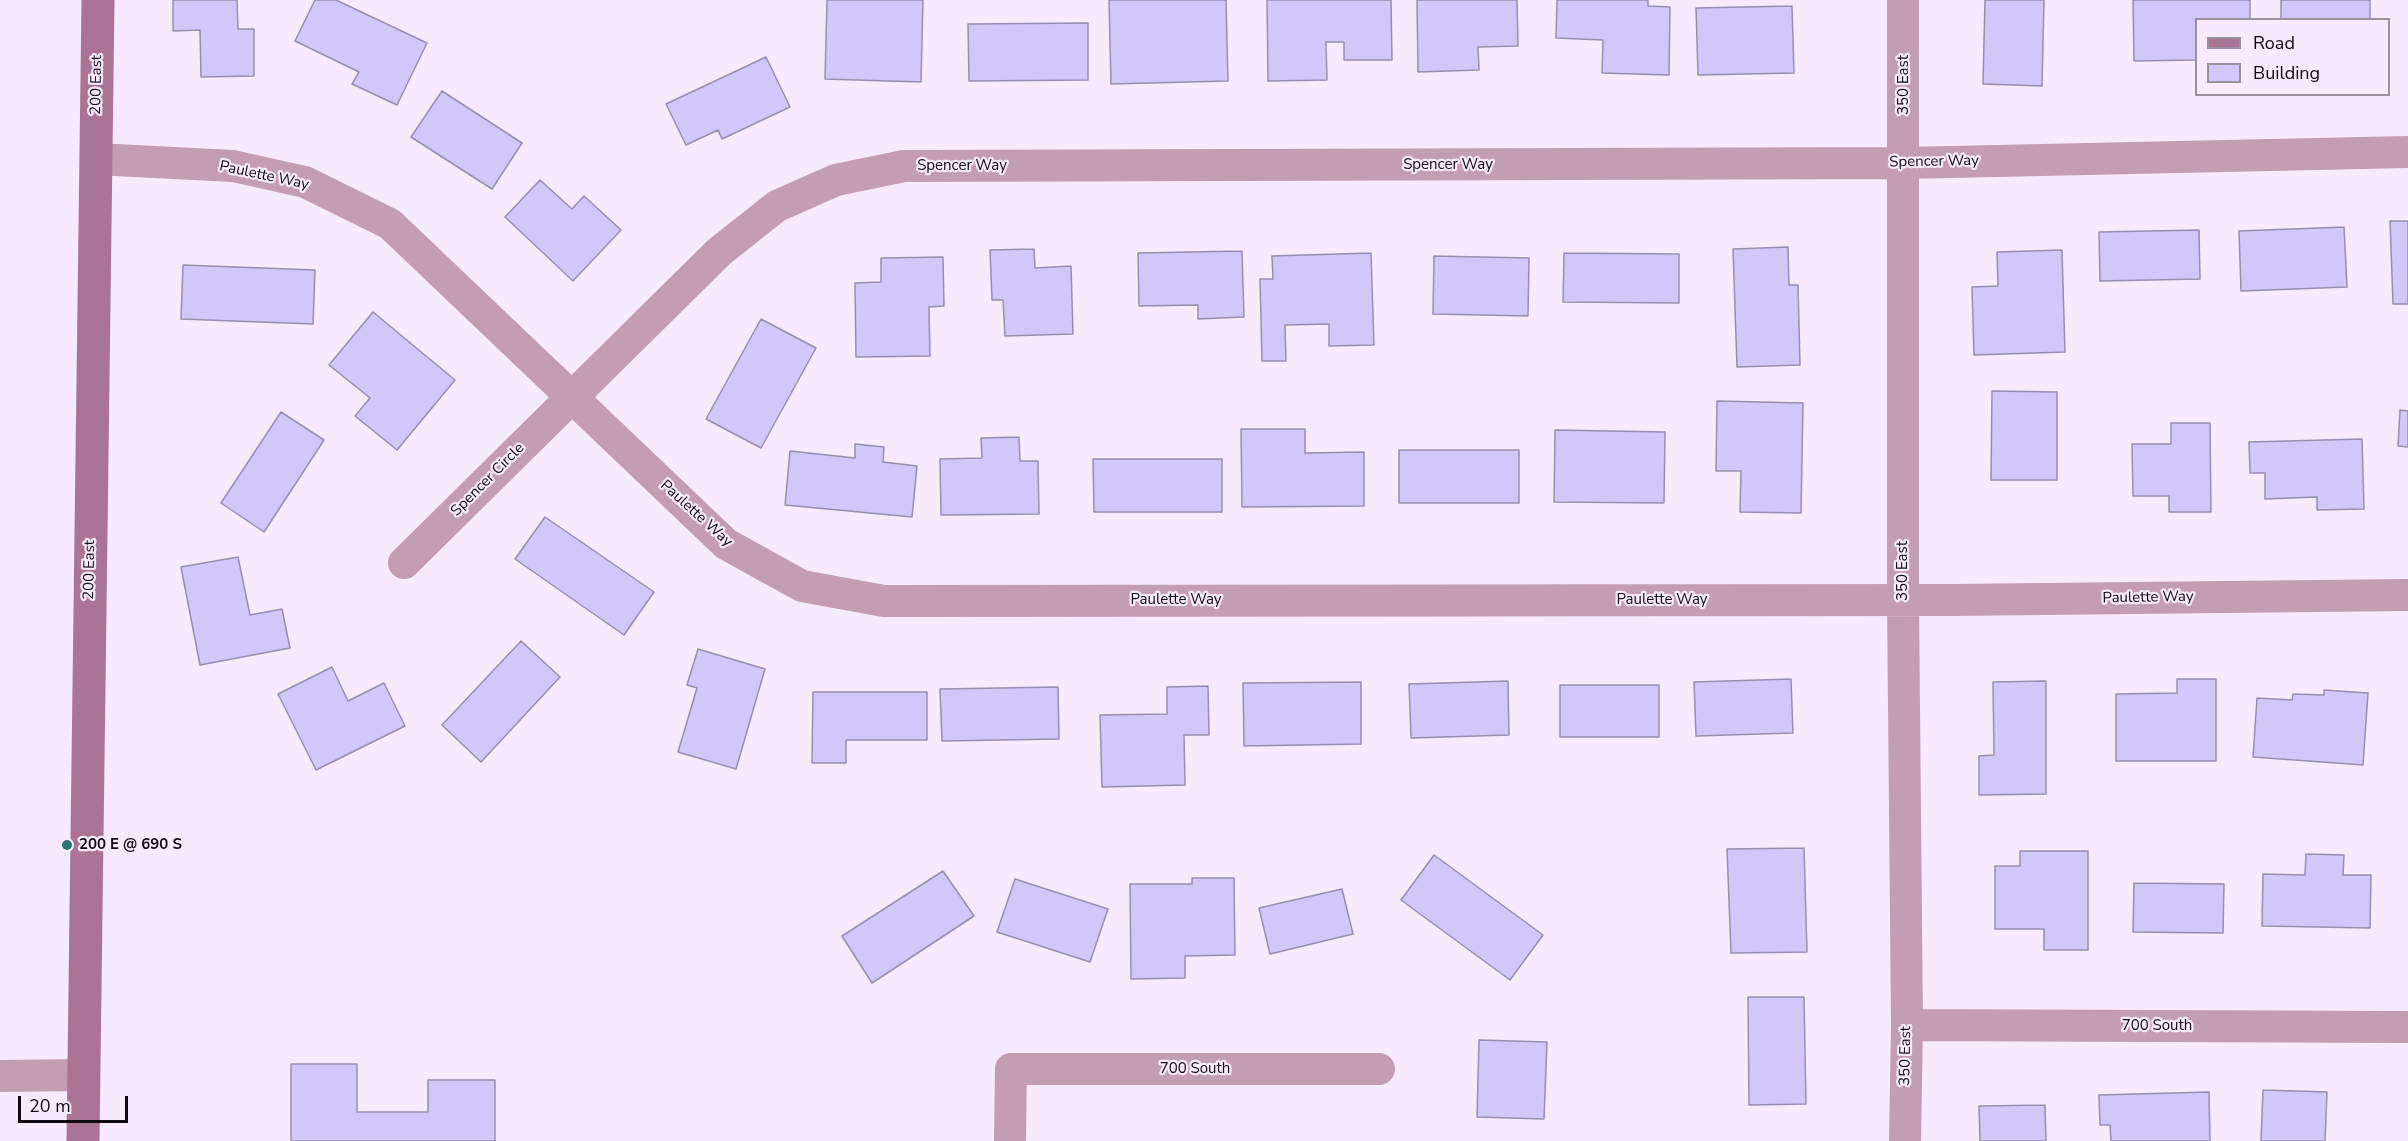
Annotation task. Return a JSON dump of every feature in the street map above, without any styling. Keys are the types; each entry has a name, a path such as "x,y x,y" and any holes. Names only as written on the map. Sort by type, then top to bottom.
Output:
{"main road":[{"name":"200 East","path":"83,1141 98,0"}],"street":[{"name":"350 East","path":"1903,0 1903,600 1907,1025 1905,1141"},
{"name":"Spencer Way","path":"571,398 719,252 777,206 836,180 903,166 1904,163 2408,152"},
{"name":"Paulette Way","path":"96,159 233,166 305,182 390,224 726,544 802,586 884,601 1903,600 2408,596"},
{"name":"Spencer Circle","path":"404,563 571,398"},
{"name":"700 South","path":"1907,1025 2408,1027"},
{"name":"700 South","path":"1010,1141 1011,1069 1379,1069"},
{"path":"0,1076 83,1075"}],"building":[{"path":"173,0 237,0 238,29 254,29 254,76 201,77 200,30 173,31"},
{"path":"315,0 336,0 427,43 397,105 352,84 359,72 295,41"},
{"path":"827,0 923,0 921,82 825,79"},
{"path":"1109,0 1226,0 1228,81 1111,84"},
{"path":"1267,0 1391,0 1392,60 1344,60 1344,42 1326,42 1327,80 1268,81"},
{"path":"1417,0 1517,0 1518,46 1478,47 1479,70 1418,72"},
{"path":"1557,0 1648,0 1648,6 1670,7 1669,75 1602,73 1603,40 1556,38"},
{"path":"1985,0 2044,0 2042,86 1983,84"},
{"path":"2133,0 2250,0 2250,18 2195,18 2195,60 2134,61"},
{"path":"2281,0 2370,0 2370,18 2281,18"},
{"path":"1792,6 1794,73 1698,75 1696,8"},
{"path":"1088,23 1088,80 969,81 968,24"},
{"path":"766,57 790,107 722,139 718,130 686,145 666,104"},
{"path":"442,91 522,143 492,189 411,137"},
{"path":"540,180 572,209 584,196 621,230 573,281 505,217"},
{"path":"2390,221 2408,221 2408,304 2393,304"},
{"path":"2344,227 2347,287 2241,291 2239,231"},
{"path":"2199,230 2200,279 2100,281 2099,232"},
{"path":"1788,247 1789,285 1798,285 1800,365 1737,367 1733,249"},
{"path":"1034,249 1035,268 1071,266 1073,334 1005,336 1003,300 992,300 990,250"},
{"path":"2062,250 2065,352 1974,355 1972,287 1998,286 1997,252"},
{"path":"1242,251 1244,317 1198,319 1198,305 1139,306 1138,253"},
{"path":"1371,253 1374,345 1329,346 1329,324 1285,325 1286,361 1262,361 1260,279 1273,279 1272,256"},
{"path":"1564,253 1679,254 1679,303 1563,302"},
{"path":"1434,256 1529,258 1528,316 1433,314"},
{"path":"943,257 944,306 929,307 930,356 856,357 855,283 881,282 881,258"},
{"path":"183,265 315,270 313,324 181,319"},
{"path":"373,312 455,380 397,450 355,416 370,398 329,365"},
{"path":"761,319 816,348 761,448 706,419"},
{"path":"1992,391 2057,392 2057,480 1991,480"},
{"path":"1717,401 1803,403 1801,513 1740,512 1741,471 1716,471"},
{"path":"2400,410 2408,411 2408,447 2398,446"},
{"path":"281,412 324,440 264,532 221,503"},
{"path":"2171,423 2210,423 2211,512 2169,512 2169,496 2133,496 2132,444 2171,444"},
{"path":"1241,429 1305,429 1305,453 1364,452 1364,506 1242,507"},
{"path":"1555,430 1665,432 1664,503 1554,502"},
{"path":"1019,437 1020,461 1038,461 1039,514 941,515 940,459 982,458 981,438"},
{"path":"2362,439 2364,509 2317,510 2317,497 2265,499 2265,473 2250,473 2249,442"},
{"path":"855,444 884,447 883,462 917,466 912,517 785,505 790,451 855,458"},
{"path":"1399,450 1519,450 1519,503 1399,503"},
{"path":"1093,459 1222,459 1222,512 1094,512"},
{"path":"545,517 654,592 624,635 515,559"},
{"path":"238,557 250,615 282,609 290,648 200,665 181,567"},
{"path":"521,641 560,677 481,762 442,725"},
{"path":"698,649 765,669 736,769 678,752 697,688 687,685"},
{"path":"332,667 348,701 384,683 405,726 316,770 278,694"},
{"path":"1791,679 1793,733 1696,736 1694,682"},
{"path":"2177,679 2216,679 2216,761 2116,761 2116,694 2177,693"},
{"path":"1508,681 1509,735 1411,738 1409,684"},
{"path":"2046,681 2046,794 1979,795 1979,756 1994,755 1993,682"},
{"path":"1361,682 1361,744 1244,746 1243,683"},
{"path":"1560,685 1659,685 1659,737 1560,737"},
{"path":"1208,686 1209,735 1184,735 1185,785 1102,787 1100,715 1167,714 1167,687"},
{"path":"1058,687 1059,739 942,741 940,689"},
{"path":"2324,690 2368,693 2363,765 2253,757 2257,698 2292,700 2293,694 2324,695"},
{"path":"813,692 927,692 927,740 846,740 846,763 812,763"},
{"path":"1804,848 1807,952 1731,953 1727,849"},
{"path":"2020,851 2088,851 2088,950 2044,950 2044,929 1995,929 1995,866 2020,866"},
{"path":"2306,854 2344,855 2343,875 2371,875 2370,928 2262,926 2263,874 2305,875"},
{"path":"1434,855 1543,935 1510,980 1401,900"},
{"path":"943,871 974,916 872,983 842,936"},
{"path":"1192,878 1234,878 1235,955 1185,956 1185,978 1131,979 1130,884 1192,884"},
{"path":"1015,879 1108,909 1090,962 997,932"},
{"path":"2134,883 2224,884 2223,933 2133,932"},
{"path":"1342,889 1353,934 1270,954 1259,908"},
{"path":"1748,997 1804,997 1806,1104 1749,1105"},
{"path":"1479,1040 1547,1042 1544,1119 1477,1117"},
{"path":"291,1064 357,1064 357,1112 428,1112 428,1080 495,1080 495,1141 291,1141"},
{"path":"2263,1090 2327,1092 2325,1141 2261,1141"},
{"path":"2209,1092 2210,1141 2111,1141 2110,1125 2100,1125 2099,1095"},
{"path":"2045,1105 2046,1141 1980,1141 1979,1106"}],"place":[{"name":"200 E @ 690 S","path":"67,845"}]}
